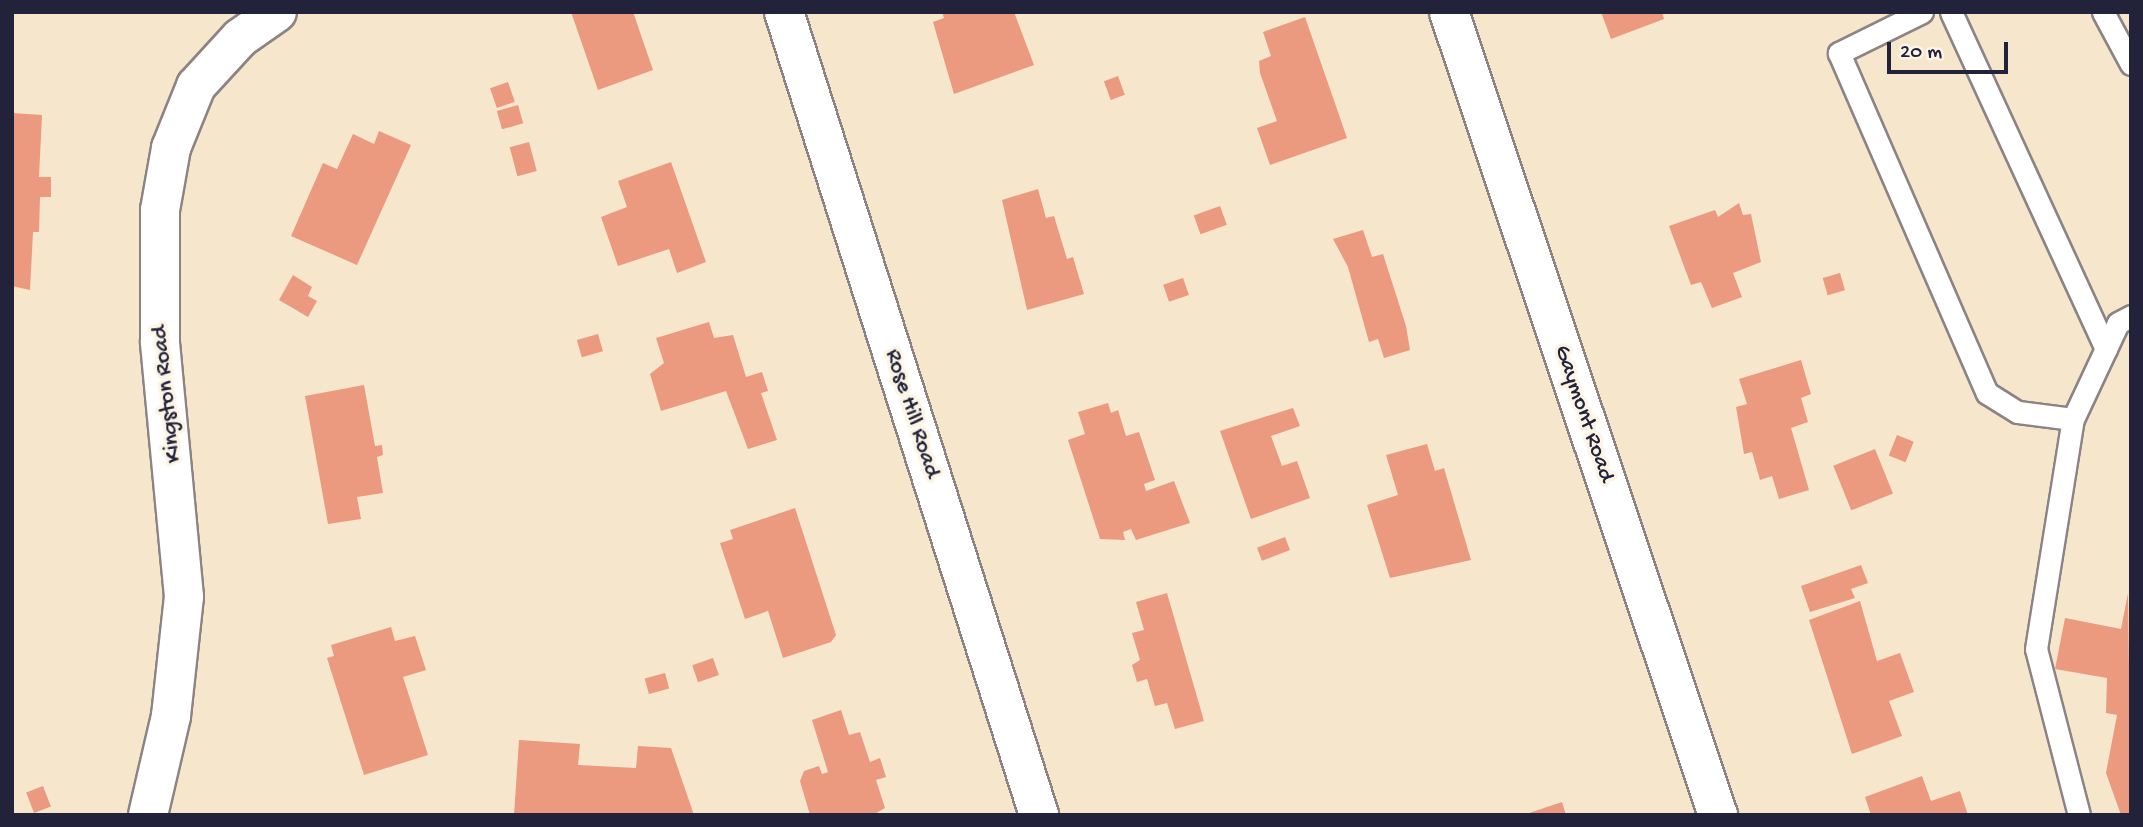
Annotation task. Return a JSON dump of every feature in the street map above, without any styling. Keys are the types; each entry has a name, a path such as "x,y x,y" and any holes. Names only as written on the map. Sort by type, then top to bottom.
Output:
{"street":[{"name":"Kingston Road","path":"148,815 171,716 184,597 160,341 160,211 171,149 196,86 240,37 277,12"},
{"name":"Rose Hill Road","path":"783,12 1039,815"},
{"name":"Gaymont Road","path":"1449,12 1718,815"}],"lane":[{"path":"1922,12 1839,53 1987,393 2018,412 2073,419"},
{"path":"1951,12 2106,349"},
{"path":"2103,12 2131,64"},
{"path":"2079,815 2036,649 2073,419 2118,323 2131,316"}],"building":[{"path":"571,12 633,12 653,70 598,90"},
{"path":"942,12 1014,12 1034,65 954,94 933,22 944,18"},
{"path":"1601,12 1662,12 1664,19 1611,39"},
{"path":"1305,17 1347,138 1270,165 1257,128 1277,121 1260,73 1259,61 1271,56 1263,32"},
{"path":"1118,76 1125,95 1111,100 1104,81"},
{"path":"508,82 515,102 497,108 490,88"},
{"path":"518,105 523,123 502,129 497,111"},
{"path":"12,113 42,115 39,177 51,177 51,197 40,197 39,232 33,232 30,290 12,286"},
{"path":"379,131 411,145 357,265 291,236 323,163 337,169 353,134 374,144"},
{"path":"529,142 537,171 517,176 510,147"},
{"path":"671,162 706,262 677,273 669,249 618,266 601,217 627,207 618,181"},
{"path":"1038,189 1046,218 1054,216 1067,259 1073,257 1084,294 1027,310 1002,200"},
{"path":"1739,203 1743,215 1751,214 1761,262 1733,273 1742,297 1712,308 1701,282 1691,285 1669,226 1715,210 1718,217"},
{"path":"1220,206 1227,225 1201,234 1194,216"},
{"path":"1363,230 1372,257 1383,254 1406,326 1410,350 1384,358 1378,339 1369,342 1348,267 1333,239"},
{"path":"1840,273 1845,290 1828,295 1823,278"},
{"path":"293,275 312,287 308,296 317,301 308,317 279,300"},
{"path":"1183,278 1189,295 1169,302 1163,285"},
{"path":"709,322 714,338 733,335 746,377 762,372 768,391 761,393 777,440 748,449 726,391 661,411 650,374 664,363 656,338"},
{"path":"598,334 603,351 582,357 577,340"},
{"path":"1801,360 1811,394 1801,398 1808,422 1791,428 1809,490 1779,499 1772,476 1760,480 1752,452 1744,454 1736,407 1747,404 1739,379"},
{"path":"364,385 375,446 382,445 383,455 377,457 383,493 357,497 361,519 328,524 305,396"},
{"path":"1108,403 1111,413 1118,410 1126,436 1139,432 1155,480 1144,484 1146,491 1174,481 1190,523 1136,540 1131,529 1123,532 1125,540 1100,539 1068,440 1085,434 1078,412"},
{"path":"1293,408 1300,426 1271,436 1282,466 1297,461 1310,498 1251,519 1220,431"},
{"path":"1897,435 1914,442 1905,462 1889,455"},
{"path":"1427,444 1435,471 1444,468 1471,560 1390,578 1367,505 1398,495 1386,455"},
{"path":"1875,449 1893,494 1851,510 1833,466"},
{"path":"795,508 836,635 831,642 783,658 768,611 745,619 720,543 733,539 730,530"},
{"path":"1285,537 1290,550 1262,561 1257,548"},
{"path":"1861,565 1868,583 1851,589 1855,598 1810,612 1801,586"},
{"path":"1167,593 1204,721 1175,729 1167,703 1155,706 1147,679 1137,682 1132,665 1140,660 1132,633 1144,630 1136,602"},
{"path":"2128,593 2131,815 2121,815 2106,773 2117,715 2106,713 2107,678 2055,669 2065,618 2121,629"},
{"path":"1860,601 1877,661 1900,653 1914,692 1889,701 1902,736 1852,754 1809,620"},
{"path":"391,627 395,641 415,636 426,670 403,677 428,755 364,775 327,658 334,656 331,645"},
{"path":"713,658 719,675 698,682 692,665"},
{"path":"665,673 669,688 649,694 645,678"},
{"path":"841,710 849,735 860,732 870,762 880,758 886,777 876,780 885,808 873,815 810,815 800,781 804,771 819,766 822,774 828,772 812,720"},
{"path":"519,740 580,744 578,765 636,768 638,746 671,748 694,815 514,815"},
{"path":"1922,776 1931,801 1960,791 1968,815 1871,815 1865,797"},
{"path":"43,786 51,807 34,813 26,792"},
{"path":"1562,802 1566,815 1526,815 1526,814"}]}
